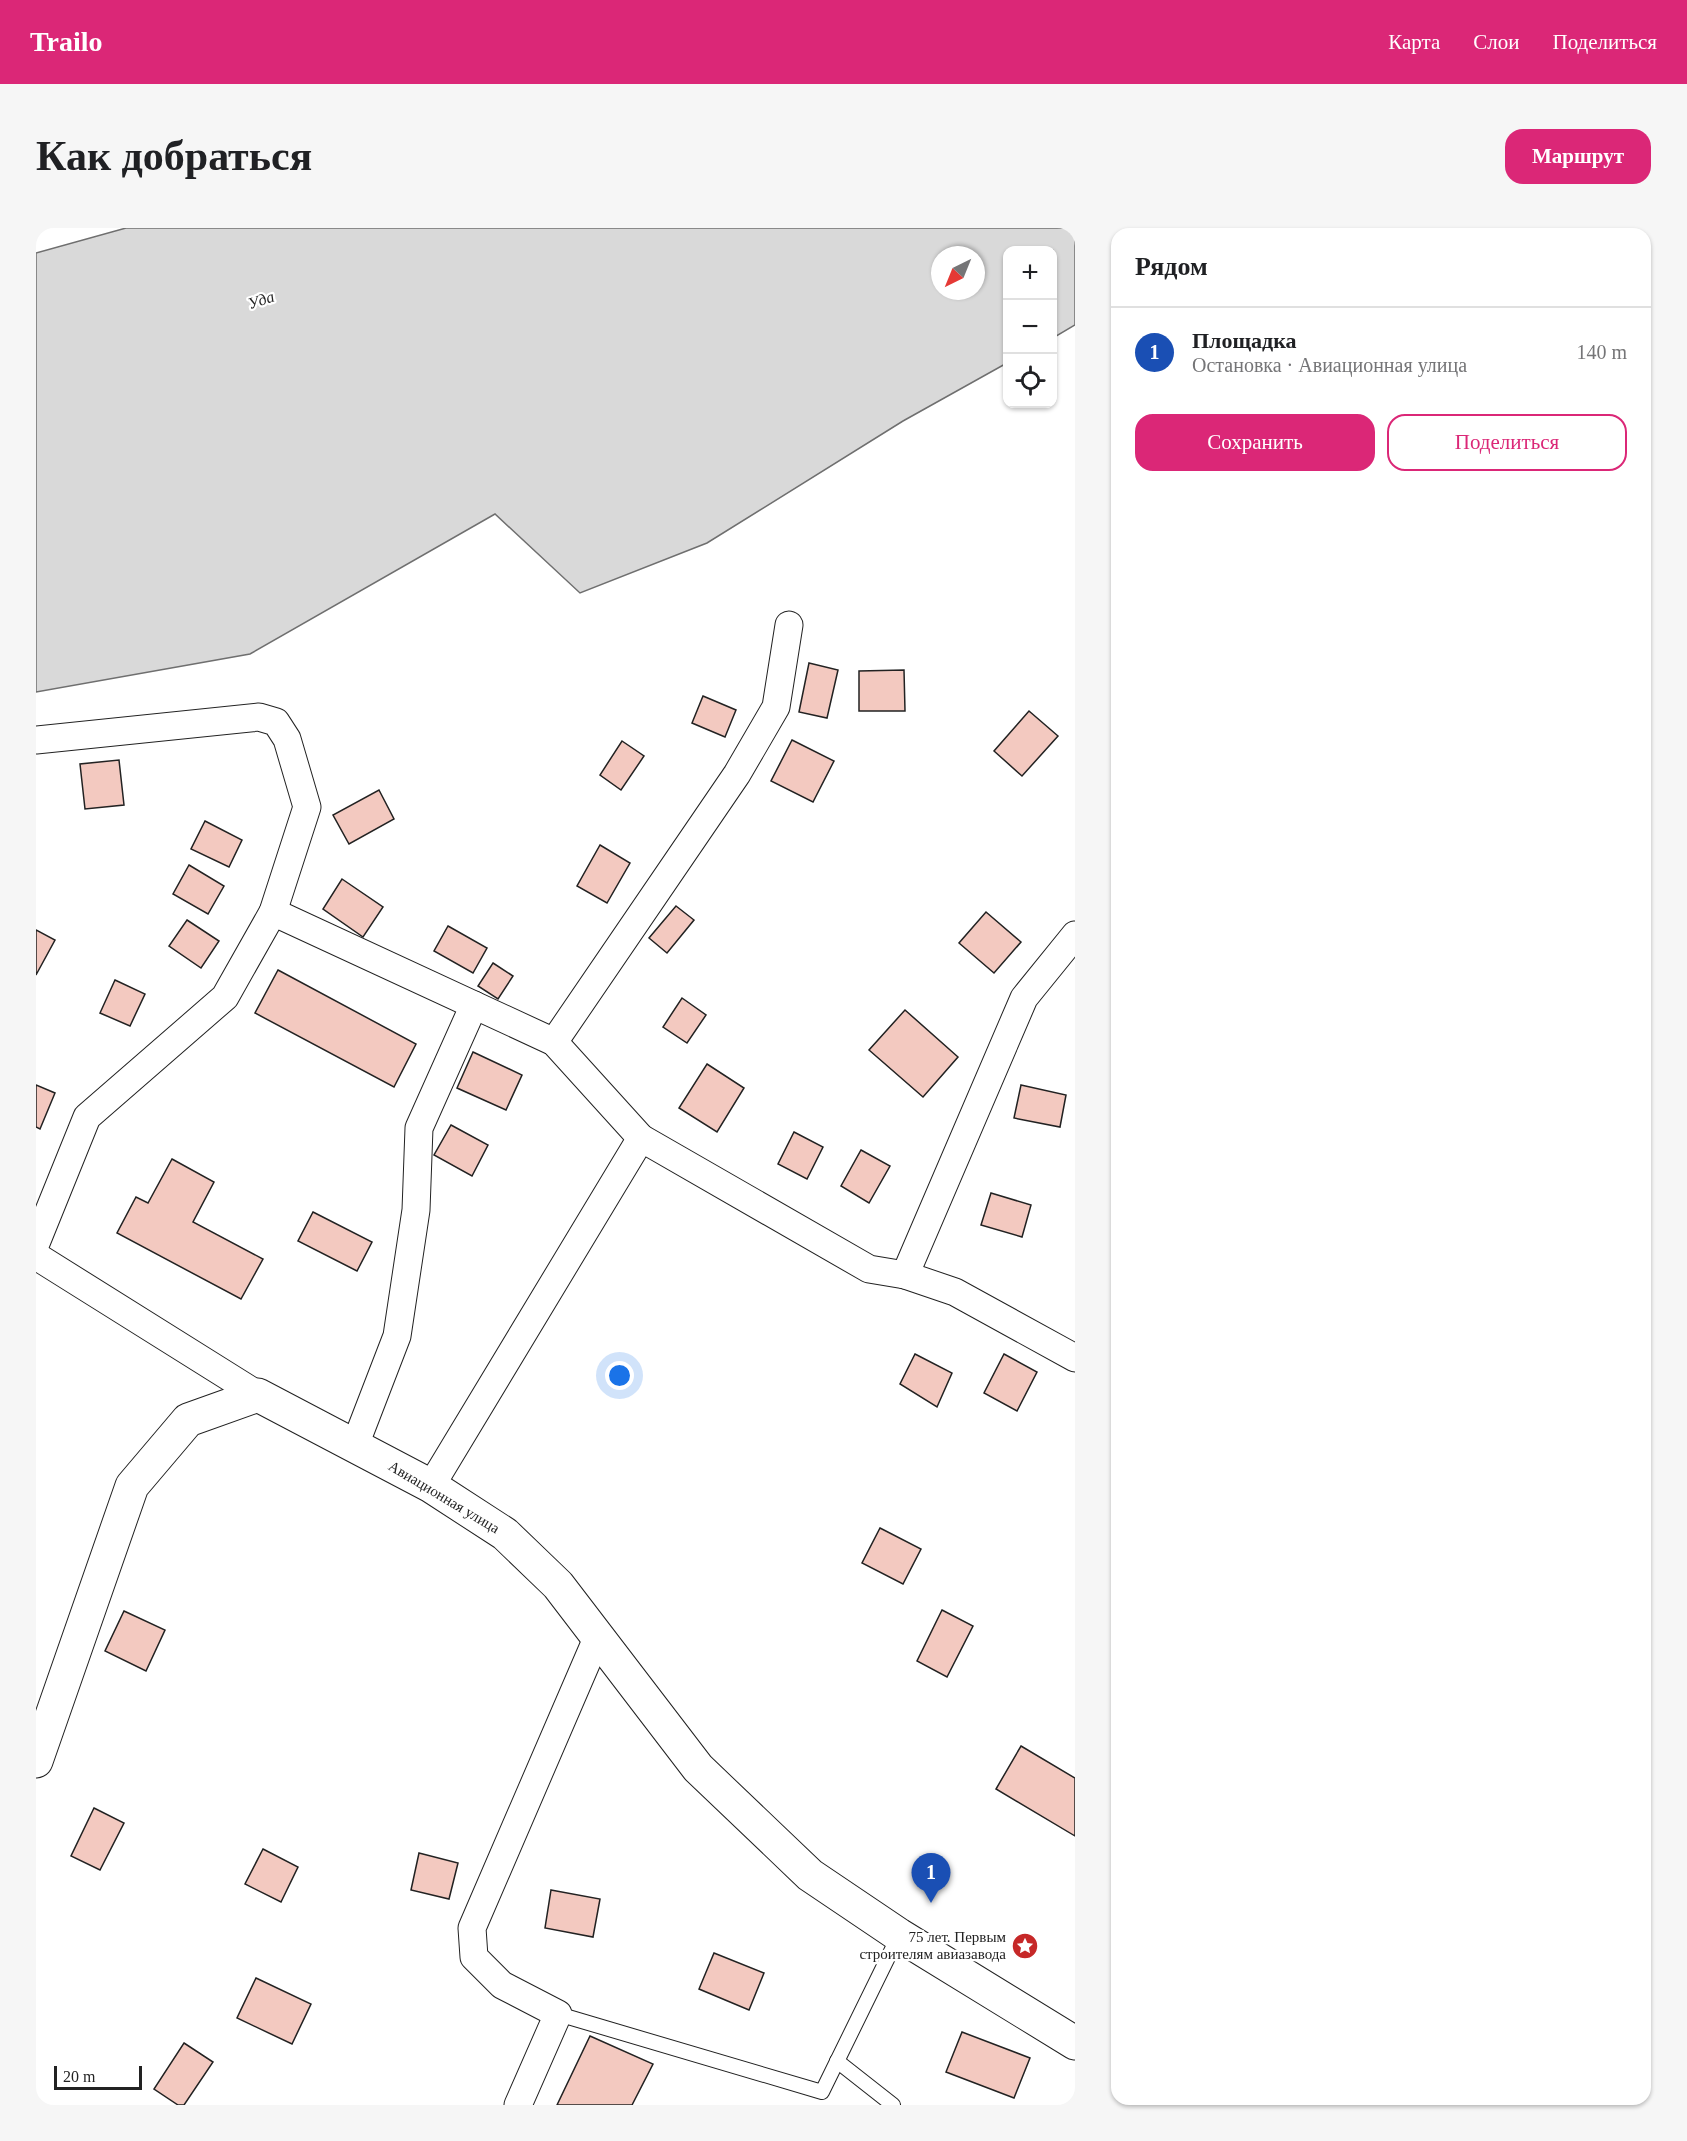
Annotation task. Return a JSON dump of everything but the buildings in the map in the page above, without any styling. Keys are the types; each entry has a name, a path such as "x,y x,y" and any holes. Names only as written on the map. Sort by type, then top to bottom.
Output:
{"street":[{"path":"554,1042 737,774 776,706 789,625"},
{"path":"36,740 259,717 276,722 288,739 307,807 273,912 225,997 87,1117 36,1243"},
{"path":"273,912 554,1042 641,1138 869,1269 905,1275 955,1292 1075,1358"},
{"path":"905,1275 1024,998 1075,935"},
{"path":"355,1445 397,1336 416,1210 419,1128 474,1005"},
{"path":"431,1486 641,1138"},
{"path":"36,1256 258,1395"},
{"path":"36,1761 132,1486 188,1420 258,1395"},
{"name":"Авиационная улица","path":"258,1395 431,1486 505,1534 558,1585 698,1768 810,1875 899,1935 1075,2043"},
{"path":"518,2105 558,2014 502,1985 474,1957 472,1928 598,1636"}],"lane":[{"path":"558,2014 822,2092 899,1935"},
{"path":"837,2061 892,2105"}],"water":[{"name":"Уда","path":"126,228 1075,228 1075,325 1057,336 1057,246 1003,246 1003,365 903,421 707,543 580,593 495,514 250,654 36,692 36,253"}],"place":[{"name":"Площадка","path":"931,1903"},
{"name":"75 лет. Первым строителям авиазавода","path":"1025,1946"}]}
